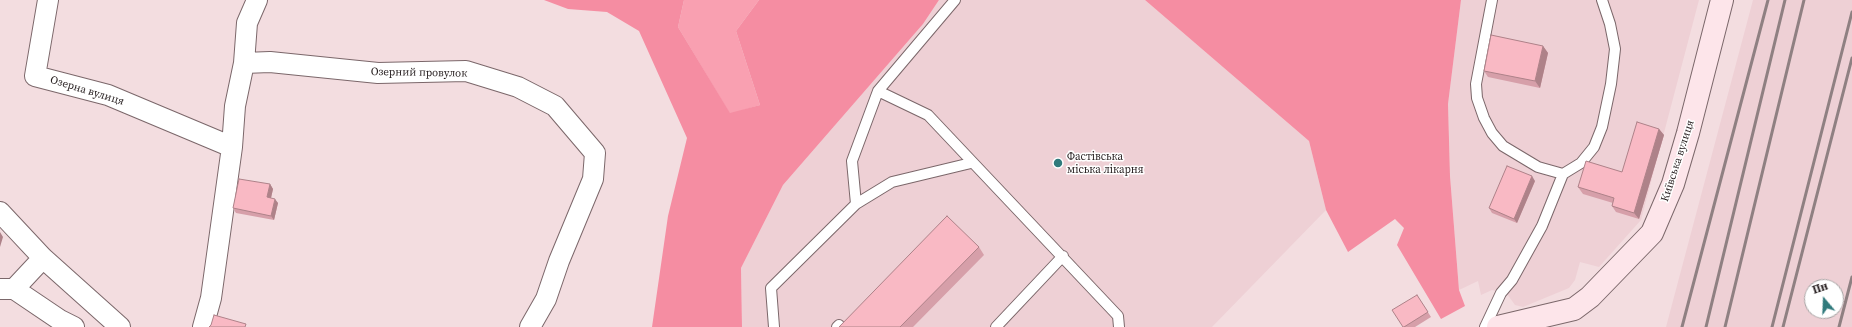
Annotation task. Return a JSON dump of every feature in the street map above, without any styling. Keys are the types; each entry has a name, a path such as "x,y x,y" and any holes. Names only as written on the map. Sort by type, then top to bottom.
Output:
{"main road":[{"name":"Київська вулиця","path":"1498,327 1574,309 1590,297 1652,233 1675,177 1722,0"}],"street":[{"name":"Озерна вулиця","path":"48,0 35,76 108,95 232,147"},
{"path":"203,327 211,298 232,147 235,106 244,63 247,23 257,0"},
{"name":"Озерний провулок","path":"244,63 270,62 378,74 466,71 518,87 555,106 595,153 593,179 558,261 546,299 530,327"},
{"path":"0,212 43,258 120,327"},
{"path":"43,258 7,289 74,327"}],"lane":[{"path":"856,204 852,161 878,91 955,0"},
{"path":"1492,0 1476,84 1477,98 1484,118 1492,132 1503,146 1538,167 1563,174"},
{"path":"1485,327 1501,293 1512,280 1542,226 1563,174 1581,163 1594,147 1602,127 1611,84 1616,49 1602,0"},
{"path":"878,91 928,116 971,163 1063,256 1118,316 1119,327"},
{"path":"774,327 771,288 856,204 892,182 971,163"},
{"path":"996,327 1063,256"}],"shaded area":[{"path":"544,0 684,0 678,27 730,113 760,105 736,31 759,0 939,0 923,24 783,185 741,268 742,327 652,327 668,216 687,138 639,31 607,12 568,9"},
{"path":"684,0 759,0 736,31 760,105 730,114 678,27"},
{"name":"Фастівська міська лікарня","path":"939,0 1145,0 1309,141 1326,210 1212,327 742,327 741,268 783,185 923,24"},
{"path":"1145,0 1461,0 1448,104 1450,176 1459,290 1465,306 1441,319 1397,245 1404,228 1395,219 1348,252 1326,210 1309,141"},
{"path":"1461,0 1699,0 1641,220 1599,267 1580,262 1575,280 1569,288 1523,307 1515,305 1507,294 1492,290 1481,295 1478,281 1459,290 1450,176 1448,104"},
{"path":"1753,0 1852,0 1852,327 1666,327"}],"building":[{"path":"1491,35 1543,46 1535,81 1484,71"},
{"path":"1637,122 1659,129 1634,213 1612,206 1614,198 1578,187 1586,161 1622,172"},
{"path":"1507,166 1532,176 1514,219 1489,208"},
{"path":"239,179 270,184 267,197 275,199 271,216 233,208"},
{"path":"947,216 979,247 900,327 839,327"},
{"path":"1417,295 1428,312 1403,327 1392,310"},
{"path":"214,315 246,324 245,327 209,327"}],"railway":[{"path":"1682,327 1768,0"},
{"path":"1706,327 1785,0"},
{"path":"1725,327 1804,0"},
{"path":"1772,327 1852,12"},
{"path":"1783,327 1852,58"},
{"path":"1839,327 1852,277"}],"place":[{"name":"Фастівська міська лікарня","path":"1058,163"}]}
